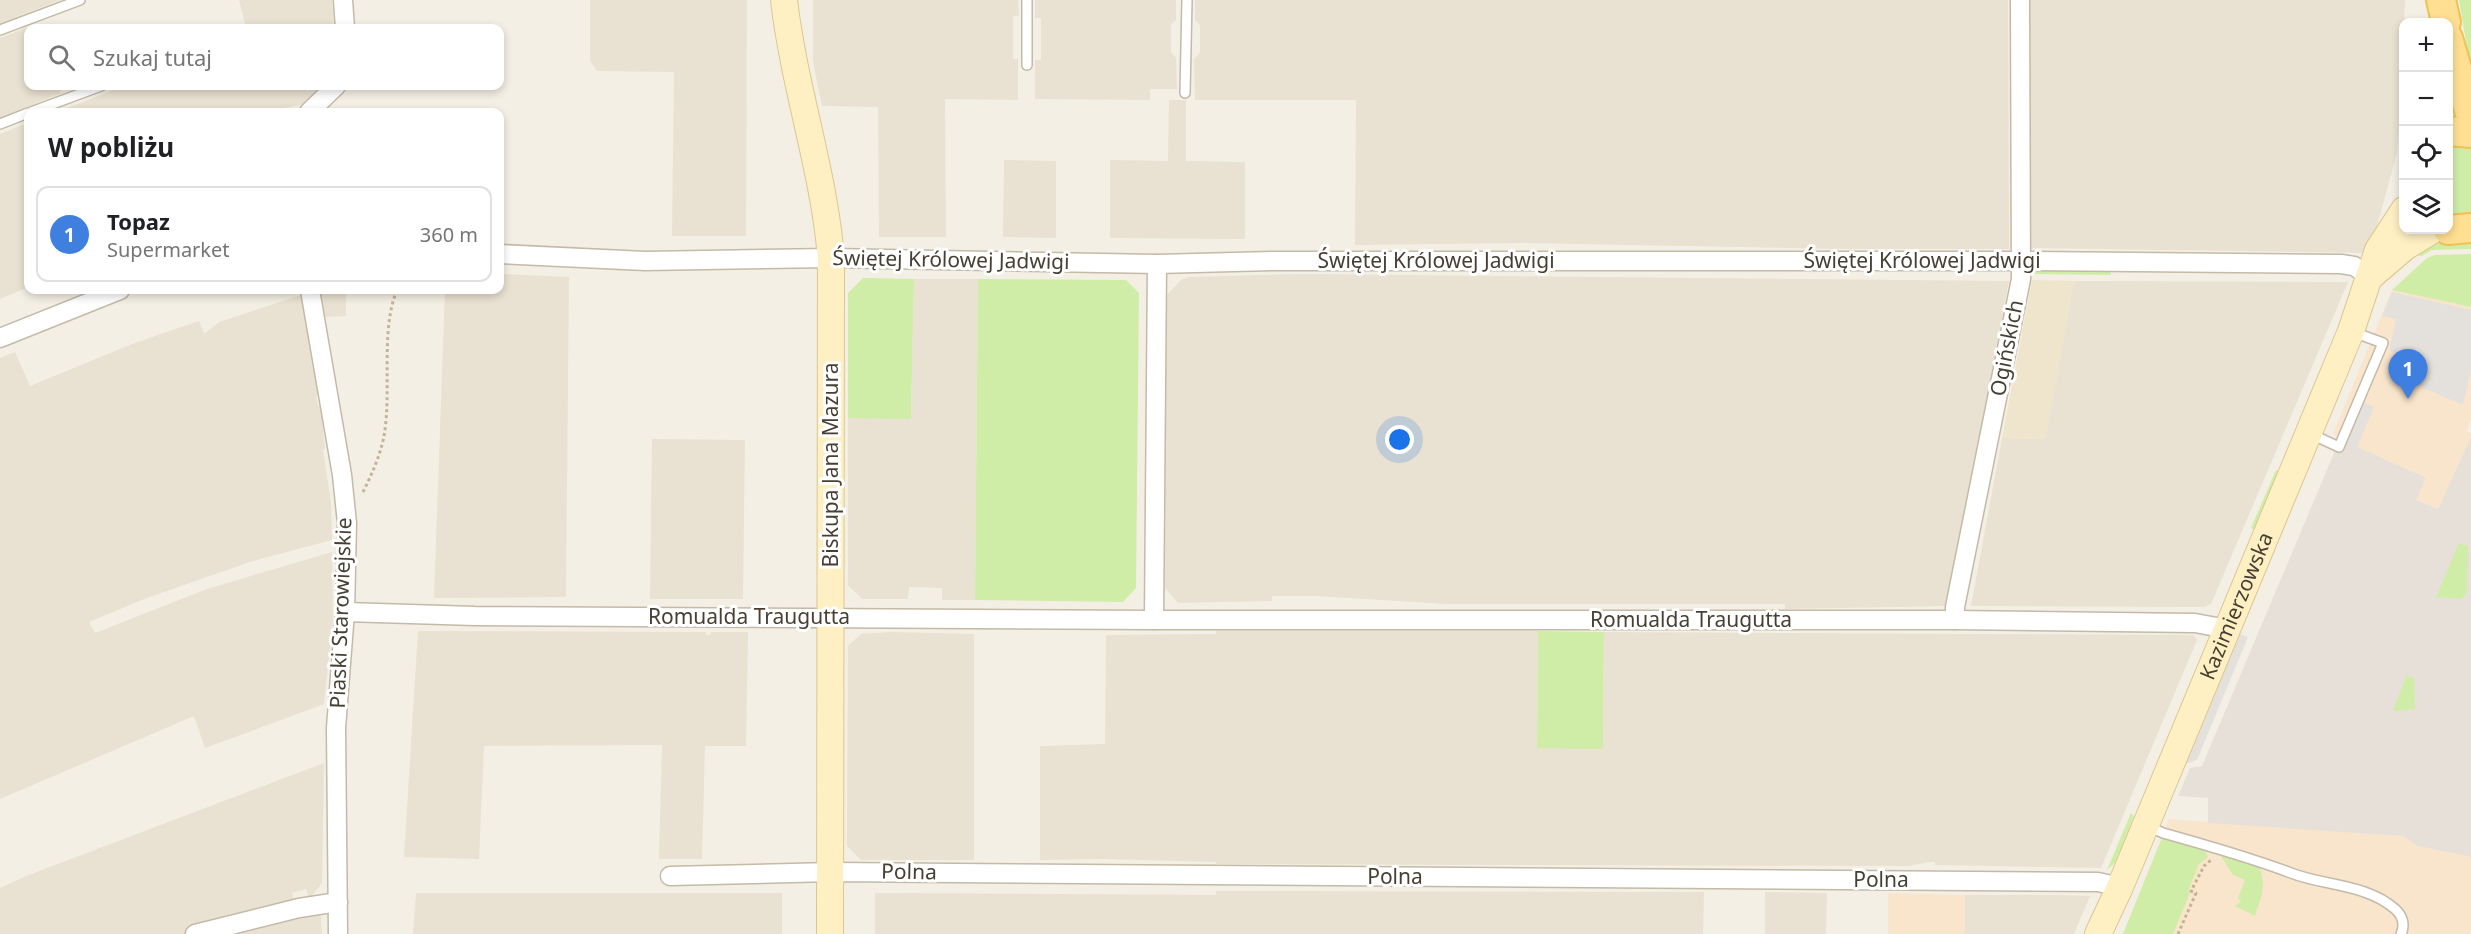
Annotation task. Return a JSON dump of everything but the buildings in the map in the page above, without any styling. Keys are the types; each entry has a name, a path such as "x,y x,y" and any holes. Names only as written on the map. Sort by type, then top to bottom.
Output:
{"main road":[{"path":"2431,18 2432,0"},
{"path":"2441,0 2444,18"},
{"path":"2453,55 2471,117"},
{"path":"2453,131 2471,133"},
{"path":"2453,230 2471,228"}],"street":[{"path":"344,0 345,24"},
{"name":"Biskupa Jana Mazura","path":"784,0 790,40 824,204 831,258 830,934"},
{"name":"Ogińskich","path":"1954,620 2021,279 2020,0"},
{"path":"313,108 332,90"},
{"name":"Kazimierzowska","path":"2098,934 2146,825 2351,331 2378,250 2399,216"},
{"path":"2370,277 2405,248 2427,234"},
{"name":"Świętej Królowej Jadwigi","path":"504,254 645,261 831,258 1157,264 1272,261 2021,261 2342,264 2354,266 2370,277"},
{"path":"1154,620 1157,264"},
{"path":"0,338 110,294"},
{"name":"Piaski Starowiejskie","path":"311,294 342,475 346,523 345,612 336,728 338,934"},
{"name":"Romualda Traugutta","path":"345,612 475,616 1154,620 1954,620 2195,623 2227,629"},
{"name":"Polna","path":"670,876 831,872 2098,882 2120,886"},
{"path":"195,934 299,908 338,902"}],"lane":[{"path":"0,30 80,0"},
{"path":"1027,0 1027,65"},
{"path":"1185,93 1187,0"},
{"path":"43,108 90,90"},
{"path":"0,124 24,115"},
{"path":"2309,432 2339,447 2383,343 2351,331"},
{"path":"2146,825 2163,833 2359,891 2381,900 2396,910 2402,918 2404,927 2402,934"}],"path":[{"path":"346,523 376,464 384,435 389,334 396,294"},
{"path":"2178,934 2196,893 2191,891 2204,866 2212,859 2216,848"}],"shaded area":[{"path":"0,0 60,0 0,23"},
{"path":"239,0 332,0 334,24 245,24"},
{"path":"590,0 747,0 746,236 672,236 674,72 597,71 590,61"},
{"path":"813,0 1018,0 1019,16 1013,16 1013,59 1018,59 1018,100 945,99 946,237 879,237 878,107 822,106 813,62"},
{"path":"1035,0 1176,0 1176,20 1171,24 1171,52 1176,58 1177,89 1150,89 1150,100 1035,99 1035,60 1041,60 1041,18 1035,18"},
{"path":"1195,0 2008,0 2009,249 1843,249 1520,243 1355,245 1356,100 1195,100 1194,59 1200,53 1200,25 1195,20"},
{"path":"2028,0 2405,0 2404,18 2399,18 2397,153 2377,226 2364,253 2030,248"},
{"path":"24,29 24,90 60,90 61,93 0,118 0,38"},
{"path":"114,90 321,90 307,103 285,108 67,108"},
{"path":"1169,100 1186,100 1186,161 1245,162 1245,239 1110,238 1110,160 1168,161"},
{"path":"22,125 24,126 24,289 0,299 0,134"},
{"path":"1004,160 1056,161 1056,238 1003,237"},
{"path":"504,274 569,277 566,597 434,598 445,294 504,294"},
{"path":"1302,274 2009,281 1947,606 1785,609 1785,604 1447,604 1315,596 1272,596 1272,601 1178,603 1165,588 1166,296 1181,280 1189,277"},
{"path":"914,279 978,279 975,600 942,600 942,588 909,587 908,599 862,599 848,585 848,418 911,418"},
{"path":"2032,280 2074,281 2058,373 2045,439 2002,438"},
{"path":"2074,281 2348,282 2211,604 2204,607 1971,606 2002,438 2045,439"},
{"path":"2392,290 2471,307 2471,420 2466,431 2471,433 2471,437 2438,509 2416,500 2358,447 2333,434"},
{"path":"2392,292 2471,310 2471,369 2463,405 2400,378 2407,357 2389,351 2396,319 2382,316"},
{"path":"320,294 346,294 346,316 323,317"},
{"path":"301,295 307,297 318,395 316,396 318,406 321,408 325,449 323,450 331,503 332,540 253,561 144,599 89,622 95,633 207,589 332,552 333,621 324,704 205,748 194,716 0,799 0,358 15,352 30,386 132,344 199,321 204,334 219,322"},
{"path":"2364,403 2374,407 2357,447 2346,442"},
{"path":"2471,437 2471,857 2418,846 2403,836 2208,823 2208,798 2178,796 2190,768 2202,766 2340,439 2426,478 2416,500 2438,509"},
{"path":"652,439 745,440 743,599 650,599"},
{"path":"418,631 706,632 706,635 711,635 711,632 748,632 746,746 705,746 702,859 659,859 662,745 484,746 479,859 404,857"},
{"path":"1216,631 1538,631 1537,748 1603,748 1604,632 2193,635 2197,640 2101,868 1935,865 1935,862 1909,866 1216,864 1216,862 1104,859 1040,860 1040,746 1105,744 1106,635 1216,634"},
{"path":"892,632 974,634 974,860 861,860 847,846 848,646 861,634"},
{"path":"2235,632 2248,637 2197,760 2179,766"},
{"path":"324,763 322,883 309,899 306,889 292,893 294,901 228,934 0,934 0,888 26,876"},
{"path":"2169,819 2403,836 2418,846 2471,857 2471,934 2123,934"},
{"path":"1216,891 1704,892 1703,934 875,934 875,893 1216,895"},
{"path":"1765,892 1827,893 1826,934 1765,934"},
{"path":"416,893 782,893 782,934 413,934"},
{"path":"1888,893 1965,895 1963,934 1888,934"},
{"path":"1965,895 2090,896 2074,934 1963,934"},
{"path":"318,915 321,917 322,934 231,934"}],"green space":[{"path":"2459,0 2471,0 2471,66 2469,59"},
{"path":"2453,145 2471,147 2471,216 2453,217"},
{"path":"2471,243 2471,249 2432,250 2422,256 2416,255 2434,244"},
{"path":"2471,254 2471,307 2392,290 2427,258 2435,255"},
{"path":"2033,271 2111,271 2111,275 2033,274"},
{"path":"863,278 914,279 911,419 848,418 848,293"},
{"path":"978,279 1126,280 1139,293 1136,588 1123,602 975,600"},
{"path":"2276,470 2279,471 2255,530 2251,528"},
{"path":"2459,543 2468,546 2467,593 2461,599 2436,597"},
{"path":"1538,631 1604,632 1603,749 1537,748"},
{"path":"2406,676 2414,678 2415,709 2393,711"},
{"path":"2131,813 2134,816 2116,862 2107,870"},
{"path":"2162,838 2204,849 2208,857 2199,864 2173,934 2123,934"},
{"path":"2219,853 2259,867 2263,886 2255,916 2235,906 2241,902 2238,898 2245,880 2233,875"}],"place":[{"name":"Topaz","path":"2408,399"}]}
